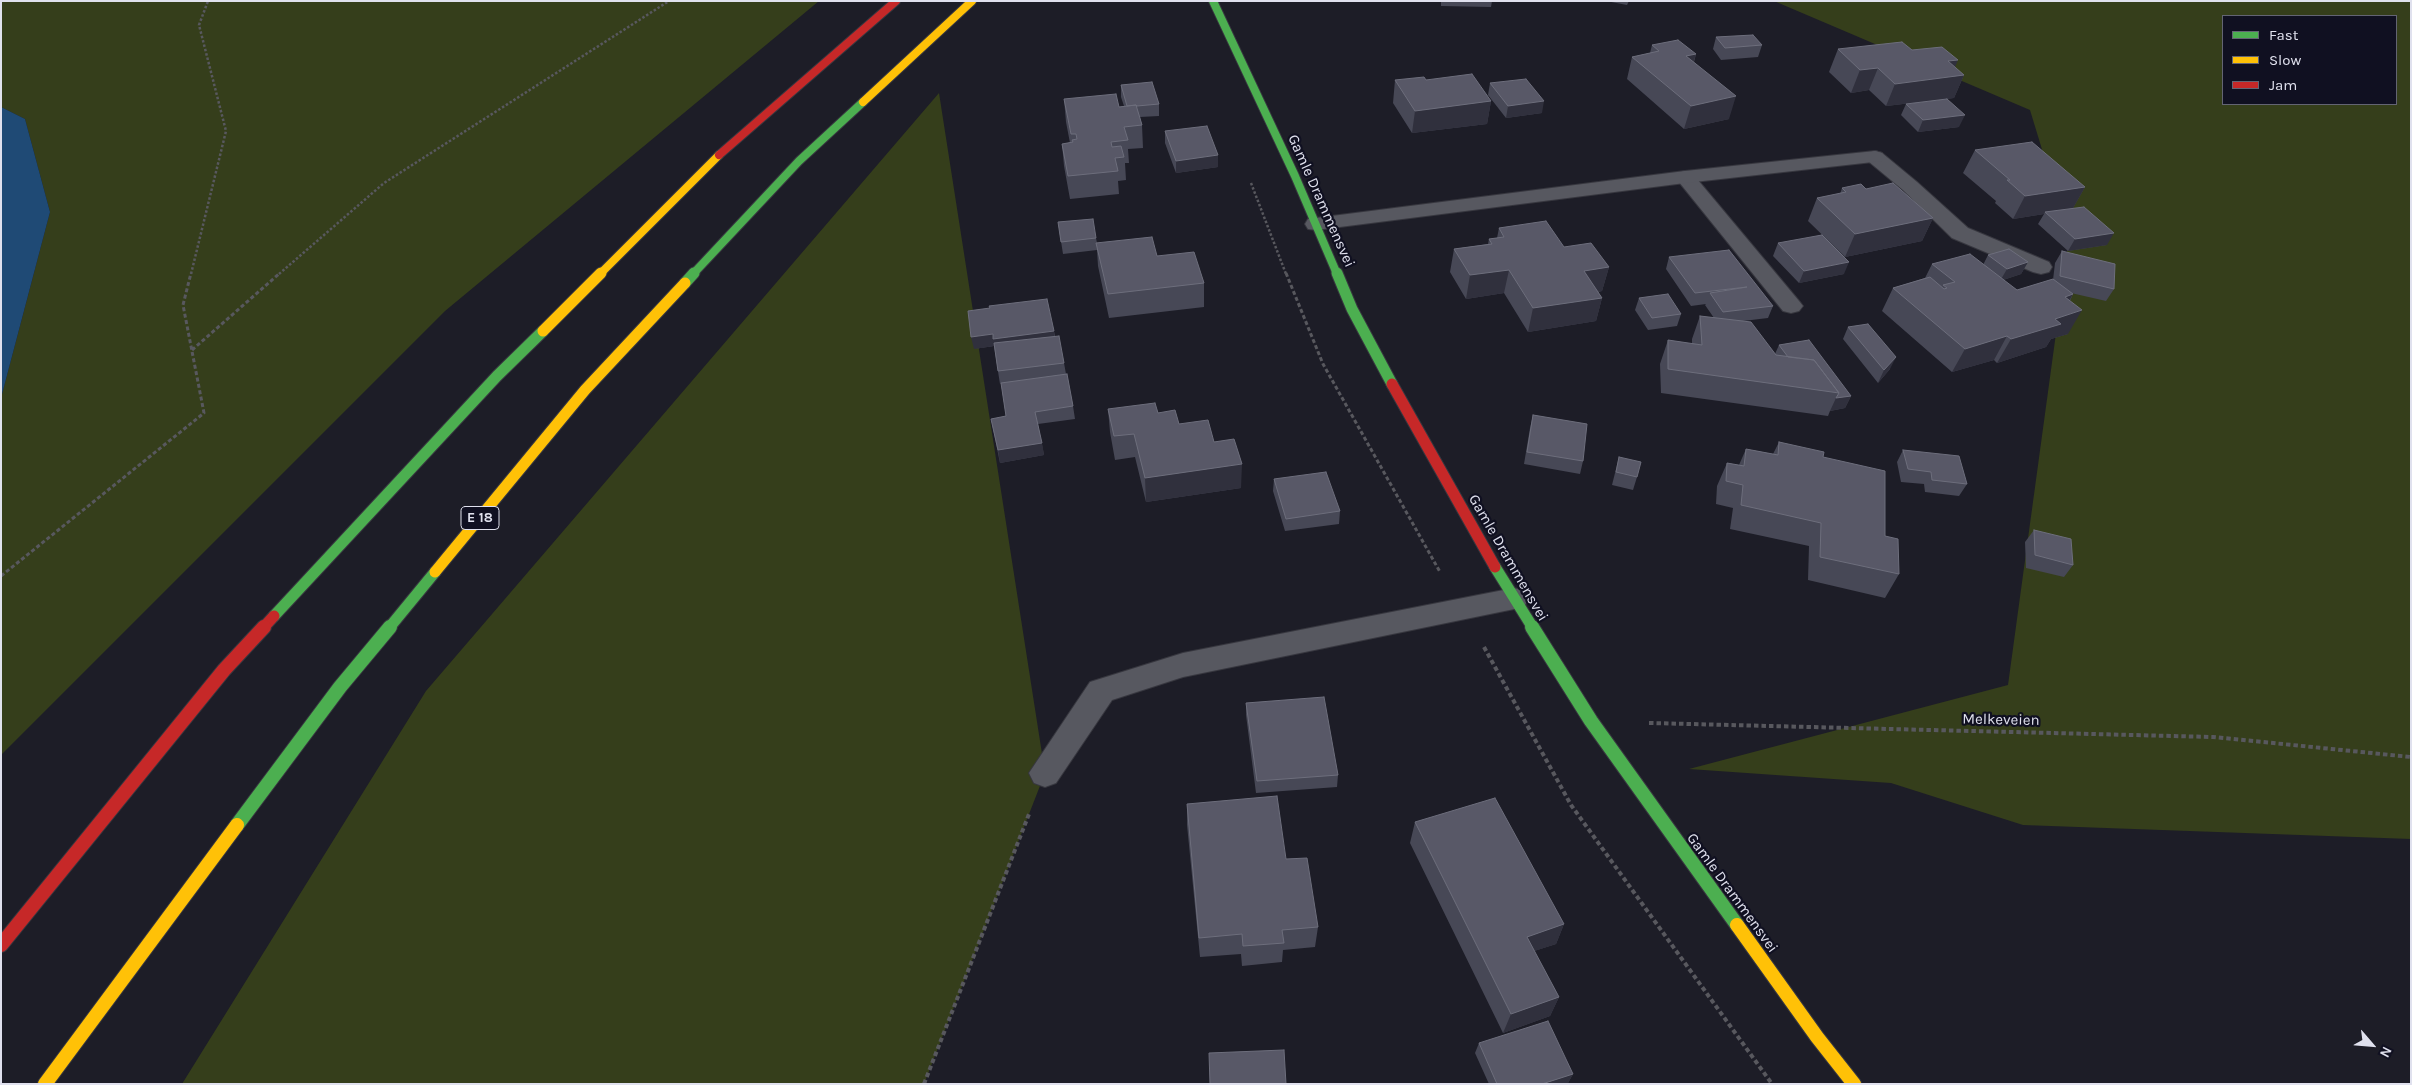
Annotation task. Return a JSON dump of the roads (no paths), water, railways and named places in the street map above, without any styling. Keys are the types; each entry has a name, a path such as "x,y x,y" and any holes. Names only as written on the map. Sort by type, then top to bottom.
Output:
{"main road":[{"path":"1,945 224,670 497,376 729,145 896,1"},
{"name":"E 18","path":"45,1084 340,687 586,390 799,161 972,1"},
{"name":"Gamle Drammensvei","path":"1213,1 1316,224 1352,309 1387,376 1514,599 1591,721 1817,1037 1854,1084"}],"street":[{"path":"1316,224 1686,177 1875,157 1910,186 1960,233 2041,267"},
{"path":"1686,177 1791,306"},
{"path":"1045,773 1100,691 1183,665 1514,599"}],"water":[{"path":"1,107 25,119 50,212 1,398"}]}
